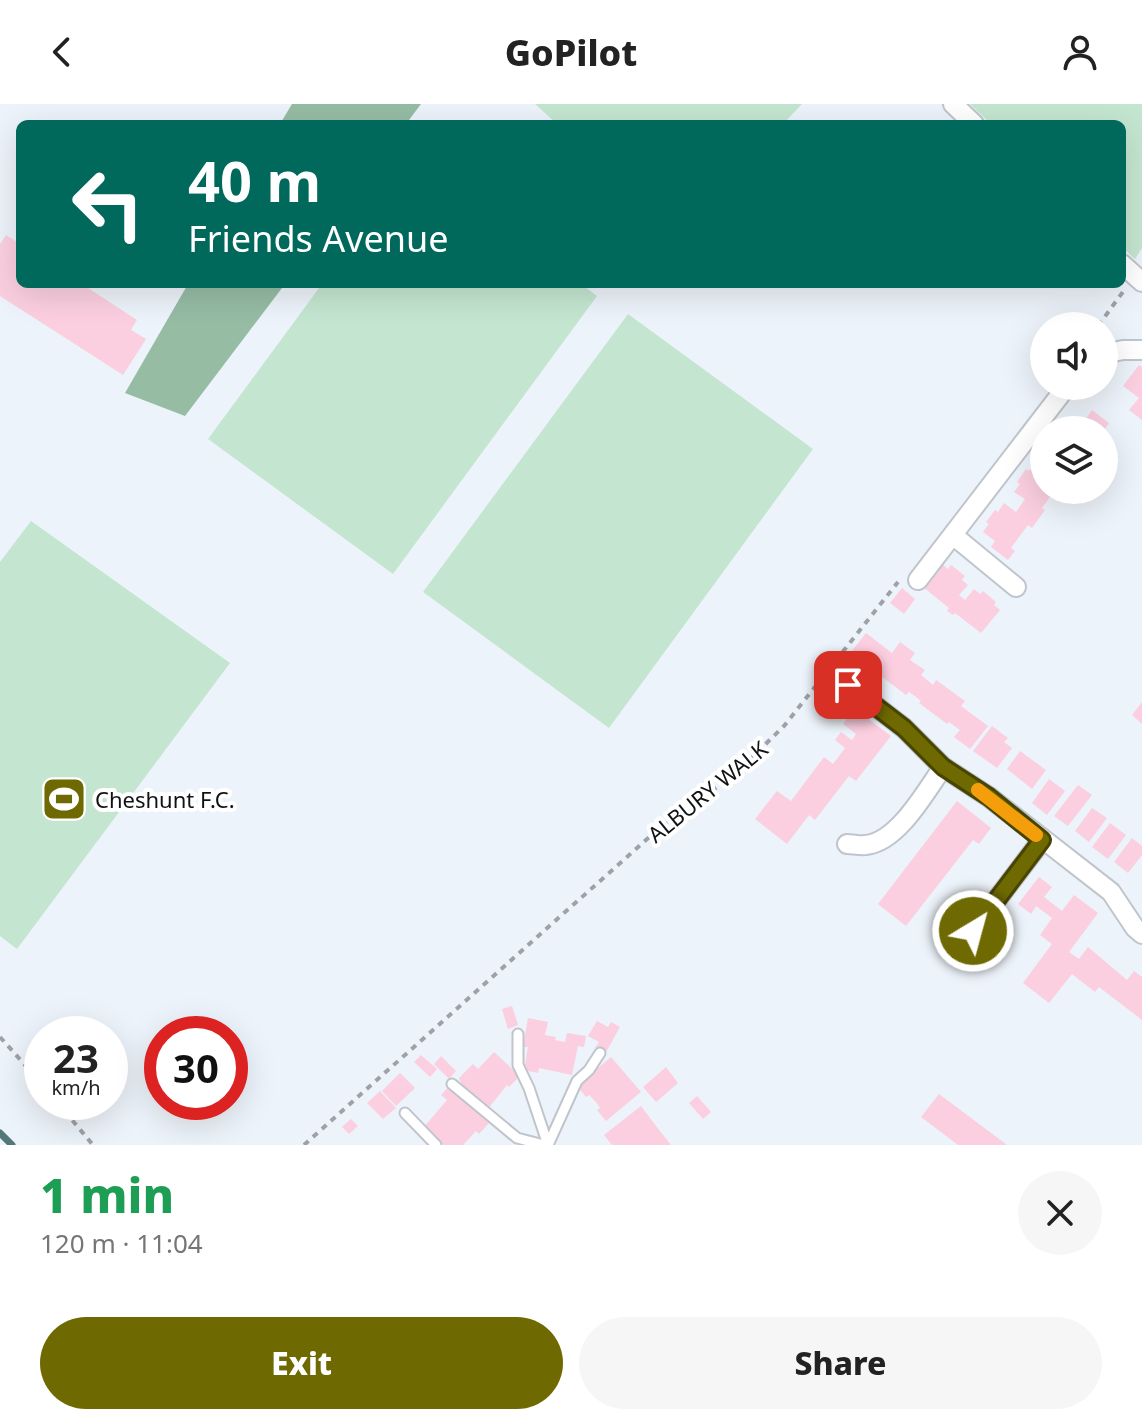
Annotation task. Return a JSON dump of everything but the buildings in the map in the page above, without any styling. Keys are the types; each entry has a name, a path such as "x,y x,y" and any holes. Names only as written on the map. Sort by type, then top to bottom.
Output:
{"street":[{"path":"953,104 970,120"},
{"path":"1118,351 1142,350"},
{"path":"908,581 954,536 1056,400"},
{"path":"954,536 1016,587"},
{"path":"848,685 904,728 943,767 989,797 1111,892 1142,934"},
{"path":"847,844 866,845 892,832 943,767"},
{"path":"973,931 1042,840"}],"lane":[{"path":"518,1034 518,1065 529,1088 547,1145"},
{"path":"547,1145 577,1081 600,1053"},
{"path":"452,1084 517,1138 547,1145"},
{"path":"405,1113 436,1145"}],"path":[{"path":"1108,312 1124,288"},
{"name":"ALBURY WALK","path":"304,1145 656,831 735,774 784,726 908,581"},
{"path":"0,1037 24,1064"},
{"path":"72,1120 93,1145"}],"green space":[{"path":"292,104 421,104 409,120 282,120"},
{"path":"535,104 802,104 787,120 553,120"},
{"path":"970,104 1142,104 1142,248 1135,259 1126,251 1126,120 987,120"},
{"path":"186,288 282,288 185,416 125,393"},
{"path":"319,288 586,288 597,296 393,574 208,439"},
{"path":"628,314 813,449 609,728 423,592"},
{"name":"Cheshunt F.C.","path":"31,521 230,663 17,949 0,936 0,562"}],"waterway":[{"path":"0,1133 12,1145"}],"slow traffic":[{"path":"978,790 1036,835"}],"place":[{"name":"Cheshunt F.C.","path":"64,799"}],"route":[{"path":"848,685 904,728 943,767 989,797 1042,840 973,931"}]}
